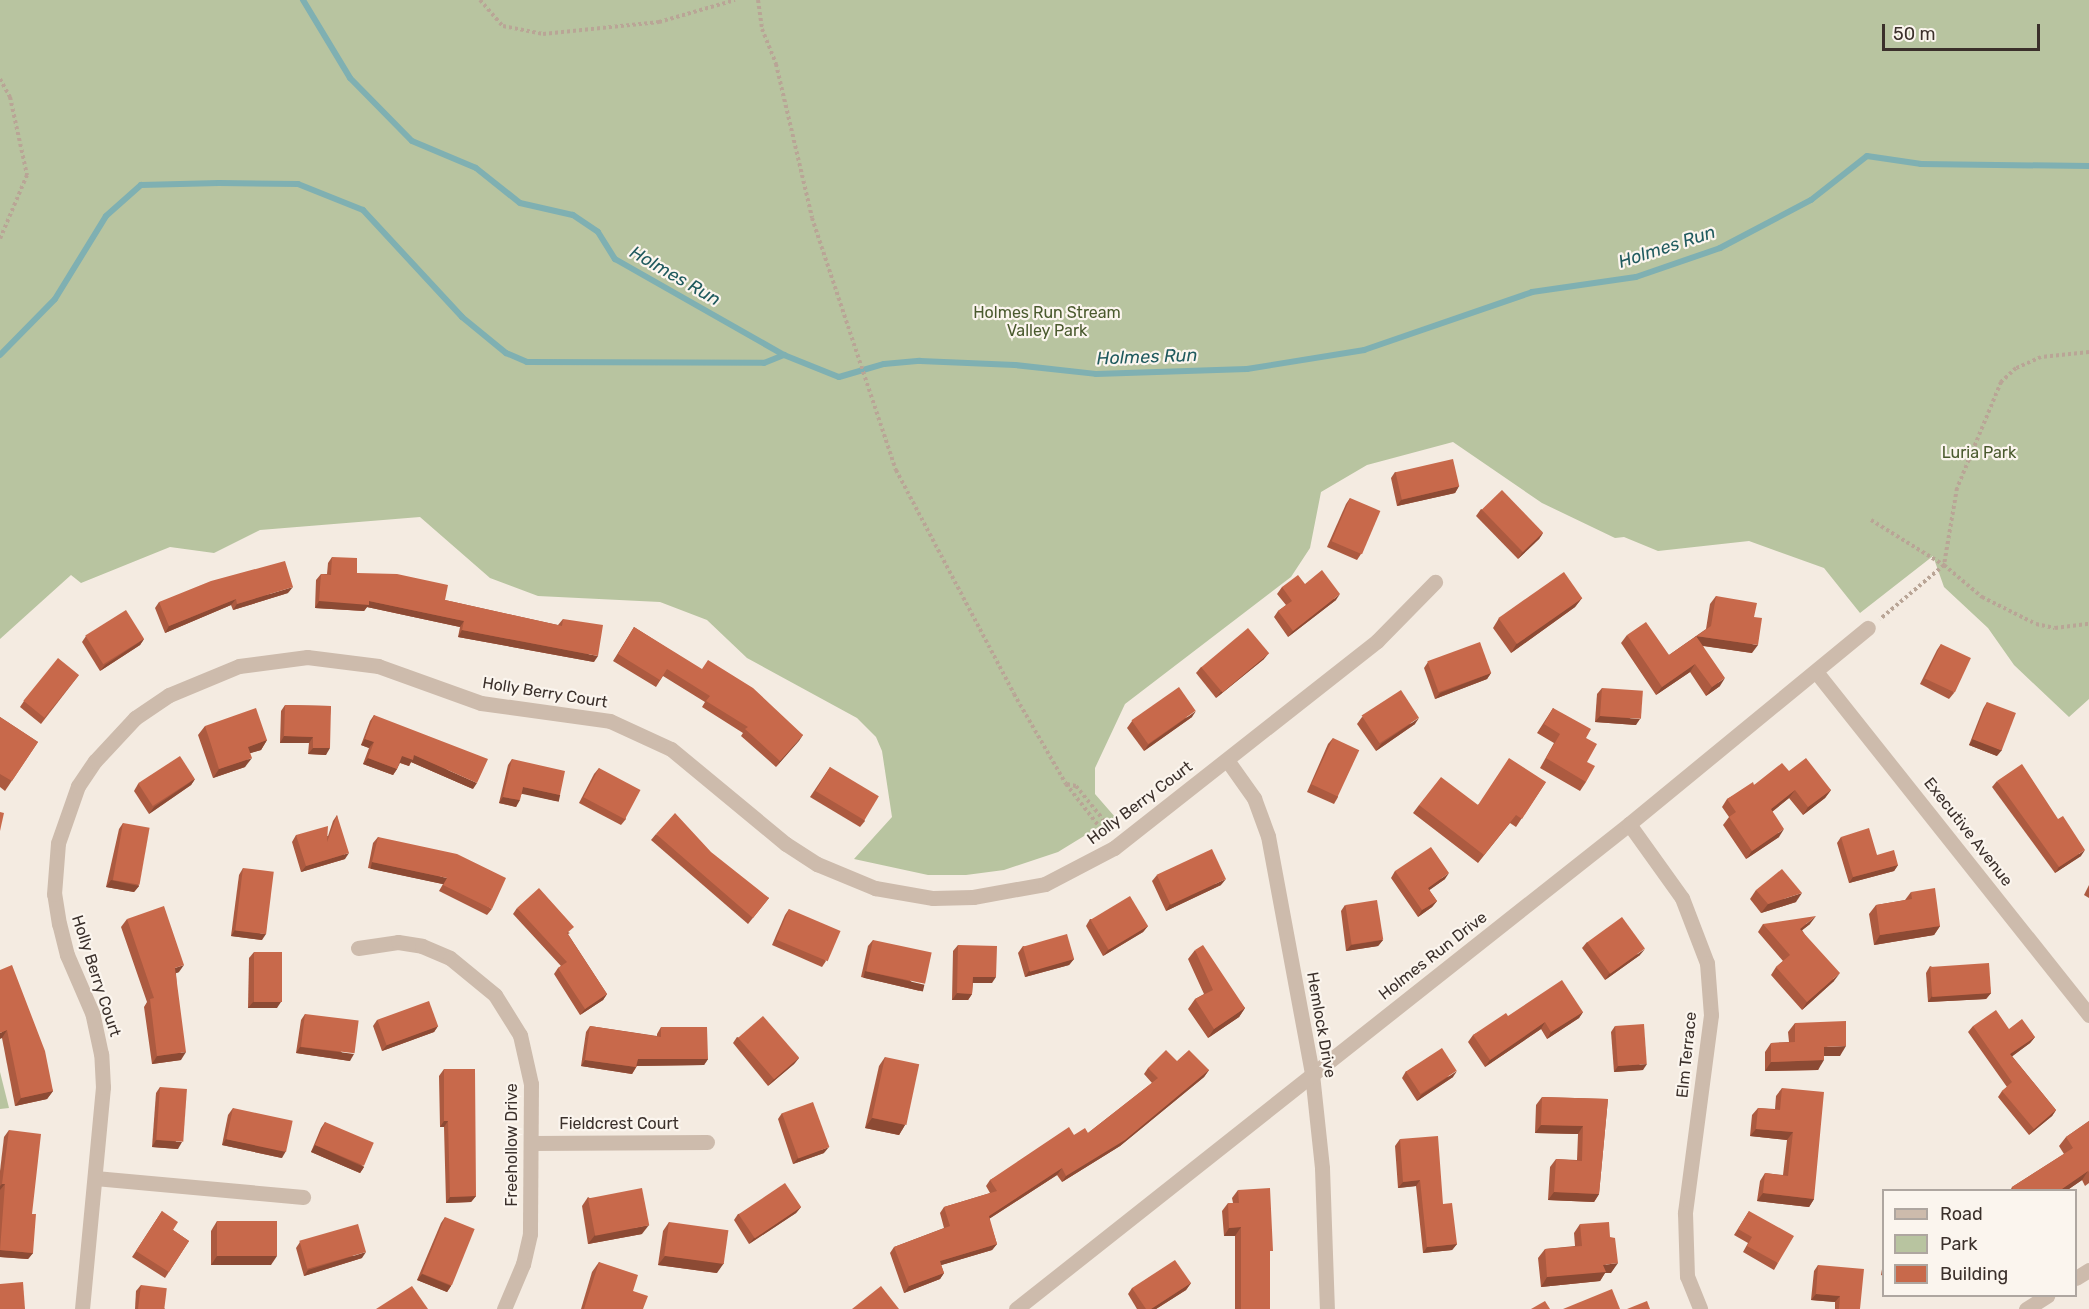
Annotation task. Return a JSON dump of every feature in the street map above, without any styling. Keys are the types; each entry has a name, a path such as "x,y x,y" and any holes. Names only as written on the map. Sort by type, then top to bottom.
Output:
{"street":[{"name":"Holly Berry Court","path":"81,1309 103,1087 101,1054 93,1016 67,955 58,924 54,874 60,833 78,786 118,733 169,695 239,666 307,657 378,666 481,703 610,721 671,749 778,838 817,864 875,888 933,898 1007,893 1074,871 1121,843 1377,641 1435,582"},
{"name":"Holmes Run Drive","path":"1016,1309 1629,824 1817,673 1868,628"},
{"name":"Executive Avenue","path":"1817,673 2089,1016"},
{"name":"Hemlock Drive","path":"1227,760 1259,808 1268,836 1312,1074 1322,1168 1327,1309"},
{"name":"Elm Terrace","path":"1629,824 1682,898 1707,963 1711,1015 1685,1213 1687,1276 1700,1309"},
{"name":"Freehollow Drive","path":"358,948 398,942 422,946 467,969 495,995 520,1035 526,1053 531,1084 530,1234 523,1264 504,1309"},
{"name":"Fieldcrest Court","path":"532,1143 707,1142"},
{"path":"95,1178 303,1197"},
{"path":"2026,1309 2046,1297"}],"path":[{"path":"480,0 503,26 543,34 659,22 735,0"},
{"path":"758,0 762,29 776,64 812,218 896,470 924,526 1066,784 1094,819"},
{"path":"0,79 10,97 27,175 0,239"},
{"path":"1868,628 1944,565 1957,488 2001,382 2016,368 2041,357 2089,352"},
{"path":"1871,520 1944,565 1982,597 2036,624 2055,628 2089,624"},
{"path":"1066,784 1076,786 1121,843"}],"green space":[{"name":"Holmes Run Stream Valley Park","path":"0,0 2089,0 2089,699 2069,717 2014,665 1988,628 1944,587 1933,556 1860,613 1824,568 1749,541 1658,551 1624,537 1615,538 1542,503 1453,442 1367,465 1321,492 1310,548 1291,577 1125,704 1095,768 1095,794 1115,817 1058,852 1004,870 966,875 928,875 854,859 892,817 882,751 876,737 857,718 747,658 707,620 660,602 538,596 490,578 420,517 260,530 214,553 170,547 81,583 71,575 0,639"},
{"path":"0,1072 9,1108 0,1109"}],"building":[{"path":"1453,459 1459,486 1402,500 1396,472"},
{"path":"1502,490 1543,532 1523,552 1482,509"},
{"path":"1350,498 1380,511 1362,554 1332,541"},
{"path":"332,557 357,558 357,573 397,574 448,585 445,600 562,626 563,619 603,625 598,656 462,630 464,621 369,601 369,605 319,601 321,574 331,575"},
{"path":"285,561 293,587 237,604 236,599 169,626 159,602 211,581"},
{"path":"1322,570 1340,594 1293,631 1278,611 1292,601 1282,587 1298,575 1305,584"},
{"path":"1564,572 1582,598 1517,644 1498,618"},
{"path":"1716,596 1757,603 1754,617 1762,618 1758,645 1696,636 1711,626"},
{"path":"126,610 144,639 103,664 85,635"},
{"path":"1646,622 1669,655 1696,636 1725,678 1712,687 1695,664 1662,687 1627,635"},
{"path":"634,627 702,669 708,660 753,688 803,735 780,761 745,729 748,727 706,701 710,696 667,669 660,680 618,654"},
{"path":"1248,628 1269,653 1222,692 1201,667"},
{"path":"1480,642 1491,673 1439,692 1427,661"},
{"path":"1941,644 1971,658 1955,692 1925,678"},
{"path":"58,658 79,675 44,718 23,701"},
{"path":"1179,687 1196,711 1148,744 1131,720"},
{"path":"1602,688 1643,691 1641,719 1600,716"},
{"path":"1401,690 1419,718 1380,743 1362,716"},
{"path":"1987,702 2016,713 2002,750 1973,739"},
{"path":"285,705 331,706 330,748 313,748 313,737 284,736"},
{"path":"256,708 267,740 248,747 252,758 219,769 205,726"},
{"path":"1553,708 1591,729 1586,738 1597,744 1587,762 1595,766 1586,782 1546,758 1560,734 1544,724"},
{"path":"374,715 488,759 477,783 414,755 413,760 402,756 397,769 368,758 374,742 365,739"},
{"path":"0,717 38,742 12,781 0,774"},
{"path":"1333,738 1359,750 1338,796 1311,784"},
{"path":"180,756 195,779 153,806 138,783"},
{"path":"1509,758 1546,782 1522,819 1516,815 1484,855 1419,805 1441,777 1478,805"},
{"path":"1806,758 1831,790 1808,807 1795,790 1771,809 1784,829 1752,851 1729,817 1736,812 1727,799 1753,782 1754,785 1782,763 1789,771"},
{"path":"512,759 565,771 560,795 523,787 520,800 503,797"},
{"path":"2022,764 2058,819 2063,816 2085,850 2059,867 1997,781"},
{"path":"830,767 879,796 864,820 816,791"},
{"path":"599,768 640,790 625,819 584,797"},
{"path":"0,812 4,813 0,831"},
{"path":"675,813 711,852 769,898 753,918 656,834"},
{"path":"337,815 349,853 306,866 296,835 328,826 327,842"},
{"path":"123,823 150,828 140,885 113,880"},
{"path":"1869,828 1877,855 1894,850 1898,865 1853,877 1841,837"},
{"path":"378,837 457,854 506,878 492,909 443,885 447,878 372,862"},
{"path":"1431,847 1449,873 1428,888 1437,901 1422,910 1395,871"},
{"path":"1212,849 1226,879 1171,905 1157,875"},
{"path":"243,868 274,872 266,934 235,931"},
{"path":"1782,869 1802,893 1768,904 1756,890"},
{"path":"539,888 574,927 567,933 607,994 585,1009 558,968 567,962 517,908"},
{"path":"1935,888 1940,926 1880,935 1876,905 1912,899 1911,892"},
{"path":"1130,896 1148,926 1109,950 1091,920"},
{"path":"1377,900 1383,940 1352,945 1345,905"},
{"path":"164,906 184,965 175,968 186,1052 157,1056 150,999 154,998 127,919"},
{"path":"789,909 841,931 828,961 776,939"},
{"path":"1816,916 1800,929 1840,973 1807,1002 1776,967 1790,955 1763,924"},
{"path":"1622,917 1645,949 1610,974 1587,942"},
{"path":"1067,934 1074,959 1030,972 1023,947"},
{"path":"873,940 932,952 925,984 866,971"},
{"path":"958,945 997,946 996,977 973,977 972,994 957,993"},
{"path":"1203,945 1245,1008 1214,1029 1195,999 1213,990 1195,950"},
{"path":"254,952 282,952 282,1002 254,1002"},
{"path":"1989,963 1991,993 1932,997 1930,967"},
{"path":"12,965 45,1051 53,1091 21,1098 7,1030 0,1033 0,970"},
{"path":"1562,980 1583,1012 1551,1032 1545,1022 1490,1060 1473,1035 1506,1013 1508,1016"},
{"path":"429,1001 438,1026 387,1045 377,1020"},
{"path":"1996,1010 2009,1029 2022,1019 2035,1037 2010,1054 2056,1110 2034,1129 2002,1091 2012,1082 1973,1026"},
{"path":"305,1014 359,1021 355,1053 301,1047"},
{"path":"763,1016 799,1058 774,1079 738,1038"},
{"path":"1846,1021 1846,1046 1824,1047 1824,1060 1771,1062 1771,1043 1795,1042 1795,1023"},
{"path":"1644,1024 1647,1064 1618,1066 1615,1026"},
{"path":"590,1026 661,1037 661,1027 707,1027 708,1059 638,1059 636,1067 585,1060"},
{"path":"1442,1048 1457,1071 1421,1094 1406,1071"},
{"path":"1166,1050 1177,1061 1189,1050 1209,1070 1125,1140 1066,1176 1062,1168 989,1216 997,1244 940,1261 944,1273 909,1286 894,1247 950,1226 944,1207 997,1191 990,1180 1069,1127 1074,1135 1085,1128 1088,1133 1158,1078 1148,1068"},
{"path":"885,1057 919,1064 906,1125 872,1118"},
{"path":"444,1069 475,1069 476,1196 450,1197 448,1121 444,1121"},
{"path":"160,1087 187,1089 183,1142 156,1140"},
{"path":"1782,1088 1824,1092 1814,1199 1763,1193 1765,1173 1788,1176 1793,1132 1756,1129 1758,1108 1780,1110"},
{"path":"1542,1097 1608,1099 1599,1194 1554,1192 1556,1159 1582,1161 1583,1126 1541,1125"},
{"path":"813,1102 829,1147 798,1158 782,1113"},
{"path":"233,1108 293,1121 286,1152 226,1139"},
{"path":"2089,1121 2089,1172 2062,1189 2013,1189 2012,1187 2073,1148 2066,1137"},
{"path":"325,1122 374,1143 364,1166 315,1145"},
{"path":"9,1130 41,1134 32,1214 36,1214 33,1253 0,1250 5,1184 2,1184"},
{"path":"1438,1136 1443,1204 1452,1203 1457,1244 1427,1247 1420,1180 1403,1182 1400,1139"},
{"path":"785,1183 801,1207 755,1238 739,1214"},
{"path":"642,1188 649,1225 595,1236 588,1198"},
{"path":"1270,1188 1273,1251 1270,1251 1270,1309 1241,1309 1241,1227 1229,1228 1228,1203 1239,1203 1238,1190"},
{"path":"162,1211 178,1222 173,1230 189,1241 169,1272 136,1251"},
{"path":"1749,1211 1794,1236 1778,1263 1747,1246 1752,1237 1738,1229"},
{"path":"445,1217 475,1229 452,1286 422,1274"},
{"path":"217,1221 277,1221 277,1256 217,1256"},
{"path":"669,1222 728,1230 724,1264 664,1256"},
{"path":"1609,1222 1610,1237 1615,1238 1618,1263 1603,1265 1606,1272 1547,1277 1545,1249 1582,1246 1580,1224"},
{"path":"358,1224 366,1252 307,1269 299,1241"},
{"path":"1175,1260 1191,1283 1151,1309 1146,1309 1132,1288"},
{"path":"599,1262 638,1275 633,1291 648,1296 643,1309 584,1309"},
{"path":"1818,1265 1864,1269 1860,1309 1839,1309 1840,1296 1816,1294"},
{"path":"23,1282 25,1309 0,1309 0,1284"},
{"path":"141,1285 167,1288 164,1309 138,1309"},
{"path":"412,1286 428,1309 376,1309"},
{"path":"881,1286 899,1309 852,1309"},
{"path":"1612,1289 1620,1309 1563,1309"},
{"path":"1545,1301 1550,1309 1531,1309"},
{"path":"1647,1301 1650,1309 1627,1309"}],"waterway":[{"name":"Holmes Run","path":"303,0 350,78 412,141 476,168 520,203 573,215 598,232 615,259 784,355 839,377 884,364 920,361 1015,365 1096,374 1247,369 1364,350 1532,292 1636,277 1720,248 1811,200 1867,156 1921,164 2089,166"},
{"path":"0,355 55,299 106,216 141,185 219,183 298,184 363,210 462,317 506,353 527,362 764,363 784,355"}],"park label":[{"name":"Luria Park","path":"1979,453"}]}
